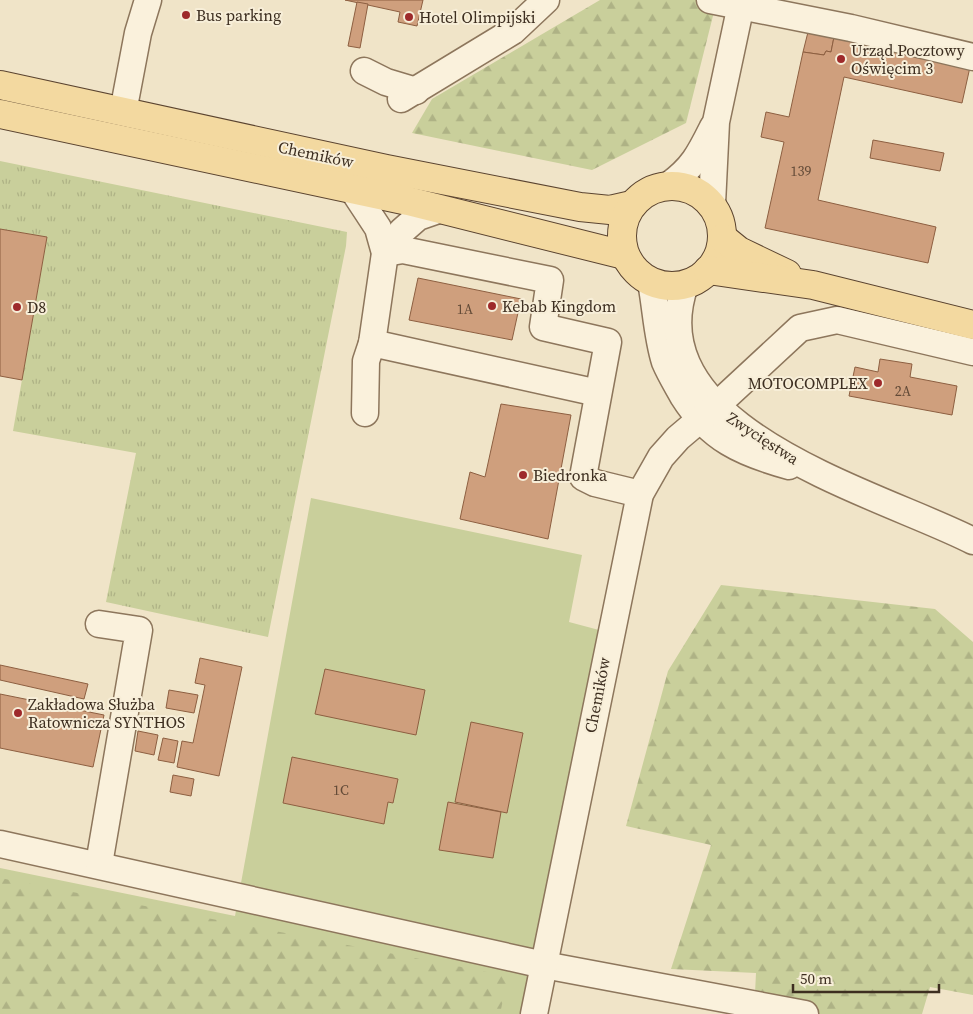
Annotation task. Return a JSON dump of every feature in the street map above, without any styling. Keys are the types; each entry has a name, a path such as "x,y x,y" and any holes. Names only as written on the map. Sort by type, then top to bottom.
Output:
{"main road":[{"name":"Chemików","path":"0,85 580,208 610,210 632,205"},
{"name":"Chemików","path":"0,114 441,209 624,255"},
{"path":"669,185 682,185 693,189 712,204 722,224 723,238 716,260 708,270 685,285 668,286 651,282 636,273 624,255 623,236 625,220 632,205 643,196 669,185"},
{"path":"723,238 754,259 813,286"},
{"path":"708,270 813,286 973,325"}],"street":[{"path":"122,112 138,33 148,0"},
{"path":"364,71 408,95 513,31 546,0"},
{"path":"710,0 741,3 973,57"},
{"path":"712,204 716,122 741,3"},
{"path":"669,185 687,172 698,158 716,122"},
{"path":"354,190 378,228 385,253 372,343 366,361 365,413"},
{"path":"385,253 402,231 418,217 441,209"},
{"path":"385,253 402,250 550,280 542,327 608,342 583,476 595,483 640,494"},
{"name":"Zwycięstwa","path":"651,282 666,362 675,382 708,412 723,414 821,475 973,541"},
{"name":"Zwycięstwa","path":"685,285 678,317 683,351 708,412"},
{"name":"Chemików","path":"534,1014 640,494 662,457 784,341 800,328 816,322 837,320 856,323 973,352"},
{"path":"372,343 598,393"},
{"path":"98,864 140,630 99,624"},
{"path":"0,844 98,864 544,965 805,1014"}],"green space":[{"path":"600,0 717,0 686,123 592,170 412,133 432,99"},
{"path":"0,161 347,232 346,246 268,637 106,602 136,453 13,431 47,237 0,229"},
{"path":"311,498 582,555 569,622 599,630 521,1014 0,1014 0,868 235,916"},
{"path":"721,585 935,609 973,642 973,995 930,987 922,1014 754,1014 756,973 671,969 711,845 626,826 668,671"},
{"path":"0,878 508,976 500,1014 0,1014"}],"building":[{"name":"Hotel Olimpijski","path":"345,0 423,0 417,26 398,22 400,12"},
{"path":"357,2 368,4 360,48 348,46"},
{"path":"808,32 834,37 831,52 826,51 824,55 803,52"},
{"path":"834,37 970,67 962,103 844,77 818,200 936,227 928,263 765,228 784,142 761,137 766,112 789,117 803,52 824,55 826,51 831,52"},
{"path":"873,140 944,153 940,171 870,158"},
{"name":"D8","path":"0,229 47,237 22,380 0,376"},
{"path":"418,278 521,299 512,340 409,320"},
{"path":"880,359 912,364 910,377 957,386 952,415 849,396 855,367 878,372"},
{"name":"Biedronka","path":"501,404 571,415 548,539 460,519 470,472 485,477"},
{"path":"200,658 242,667 219,776 177,767 182,741 193,743 205,685 195,683"},
{"path":"0,665 88,684 84,699 0,680"},
{"path":"325,669 425,690 416,735 315,714"},
{"path":"169,690 198,695 194,713 166,708"},
{"path":"0,694 104,715 93,767 0,748"},
{"path":"471,722 523,733 507,813 455,802"},
{"path":"138,731 158,735 154,755 135,751"},
{"path":"163,738 178,741 174,763 158,760"},
{"path":"292,757 398,779 393,803 388,802 384,824 283,803"},
{"path":"173,775 194,779 191,796 170,792"},
{"path":"448,802 501,812 493,858 439,850"}],"place":[{"name":"Bus parking","path":"186,15"},
{"name":"Hotel Olimpijski","path":"409,17"},
{"name":"Urząd Pocztowy Oświęcim 3","path":"841,59"},
{"name":"Kebab Kingdom","path":"492,306"},
{"name":"D8","path":"17,307"},
{"name":"MOTOCOMPLEX","path":"878,383"},
{"name":"Biedronka","path":"523,475"},
{"name":"Zakładowa Służba Ratownicza SYNTHOS","path":"18,713"}]}
